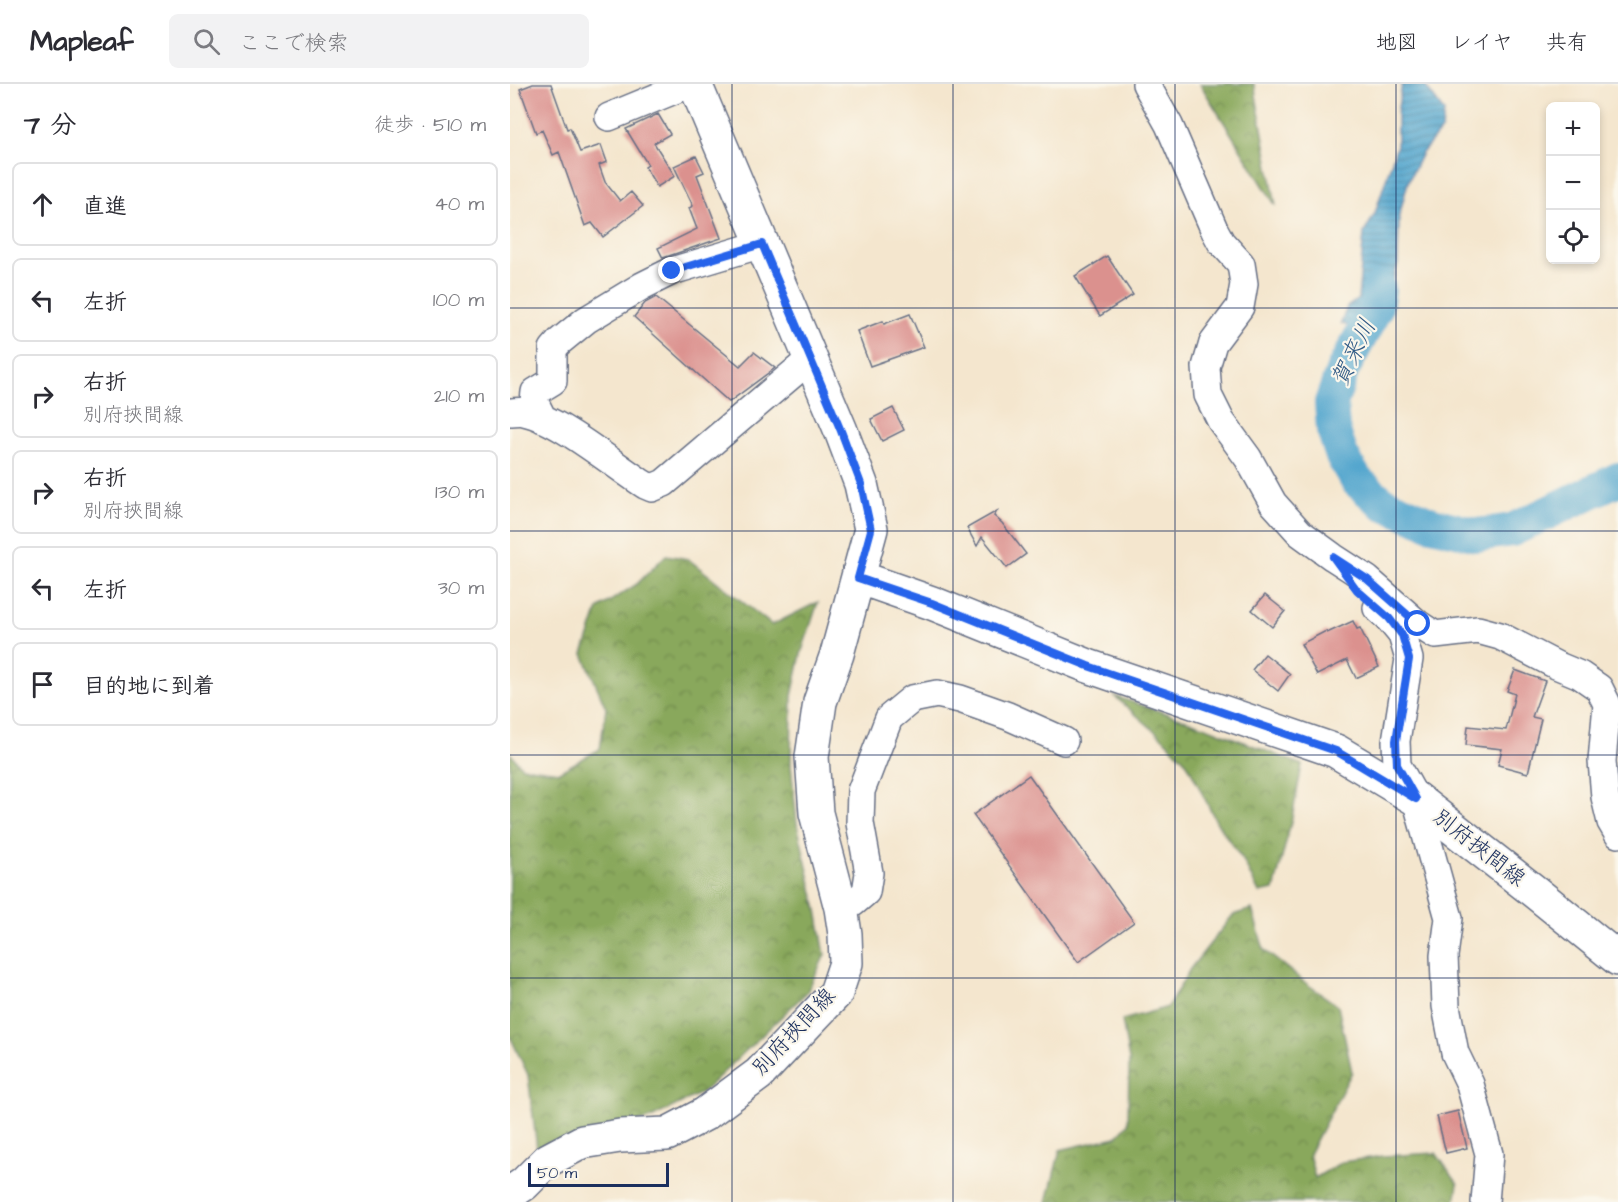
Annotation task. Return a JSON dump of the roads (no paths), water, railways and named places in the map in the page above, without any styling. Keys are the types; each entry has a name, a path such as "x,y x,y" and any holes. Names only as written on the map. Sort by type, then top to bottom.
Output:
{"main road":[{"name":"別府挾間線","path":"510,1193 524,1184 548,1160 582,1142 620,1136 667,1134 705,1114 759,1074 836,993 846,963 845,934 840,908 816,813 812,757 820,702 837,654 871,530 861,484 841,431 809,360 695,84"},
{"name":"別府挾間線","path":"858,578 932,603 1088,666 1336,751 1416,799 1618,959"}],"street":[{"path":"609,117 689,84"},
{"path":"1146,84 1169,125 1214,229 1221,242 1241,264 1244,284 1240,307 1213,343 1206,367 1208,395 1221,421 1248,458 1273,503 1300,533 1367,579 1418,624 1435,636 1478,630 1500,636 1580,675 1599,688 1607,704 1602,762 1605,797 1611,822 1618,834"},
{"path":"543,419 534,401 535,392 553,381 553,349 586,320 632,291 672,271 762,244"},
{"path":"510,412 524,412 543,419 652,488 664,483 809,360"},
{"path":"1333,557 1357,590 1389,618 1402,635 1409,659 1396,741 1397,765 1416,799 1449,918 1444,956 1446,1006 1455,1053 1470,1084 1489,1154 1485,1202"},
{"path":"840,908 853,903 866,892 869,873 860,823 861,790 889,718 912,699 937,694 960,699 1008,716 1064,741"}],"water":[{"path":"1402,84 1424,84 1444,112 1442,129 1422,153 1408,182 1399,216 1398,264 1382,317 1371,335 1341,323 1347,307 1358,299 1364,233 1375,213 1397,145 1397,113"}],"waterway":[{"name":"賀来川","path":"1379,289 1376,308 1343,369 1331,403 1333,429 1342,456 1357,481 1383,503 1432,524 1477,535 1512,530 1618,479"}]}
